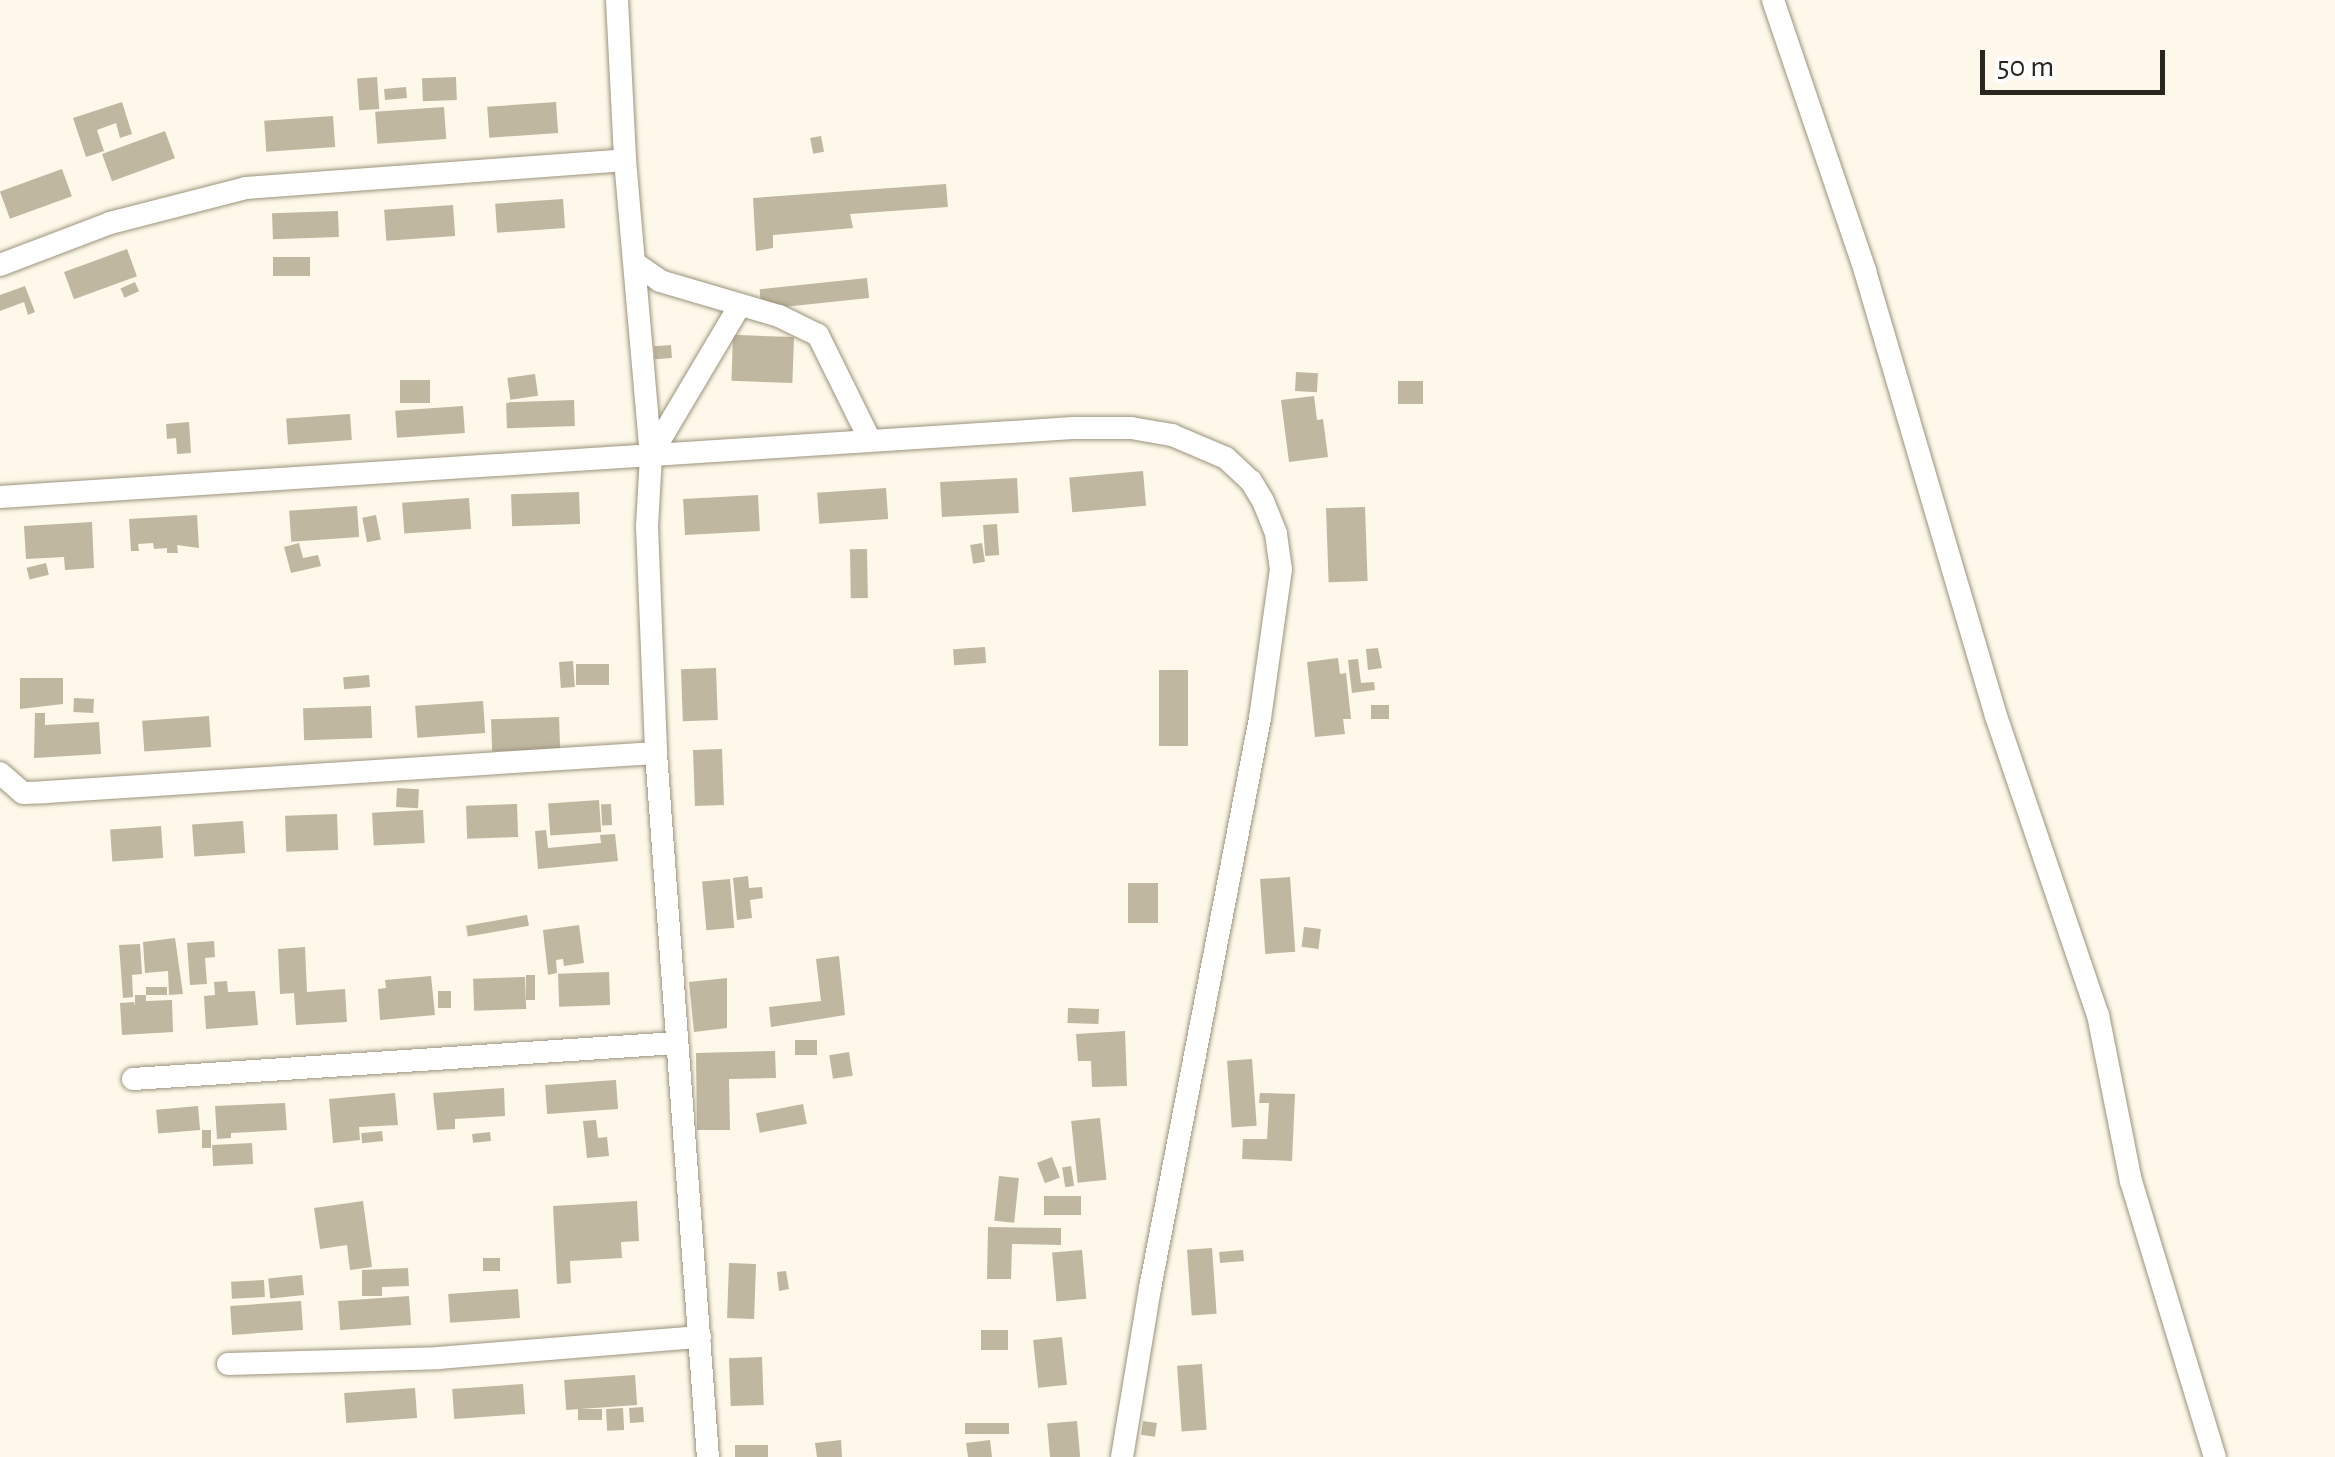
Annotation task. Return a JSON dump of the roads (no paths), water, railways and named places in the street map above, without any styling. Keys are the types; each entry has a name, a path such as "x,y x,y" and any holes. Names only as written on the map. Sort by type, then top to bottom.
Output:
{"street":[{"path":"618,0 625,160 651,455 647,526 656,752 708,1457"},
{"path":"1773,0 1865,271 1996,716 2098,1014 2131,1181 2214,1457"},
{"path":"0,265 110,222 246,188 625,160"},
{"path":"636,264 660,281 806,326 818,335 870,440"},
{"path":"651,455 740,305"},
{"path":"0,497 1073,428 1131,428 1172,435 1226,458 1251,481 1276,534 1281,569 1263,702 1150,1288 1122,1457"},
{"path":"0,773 23,793 656,752"},
{"path":"133,1079 676,1042"},
{"path":"228,1364 438,1358 700,1337"}]}
